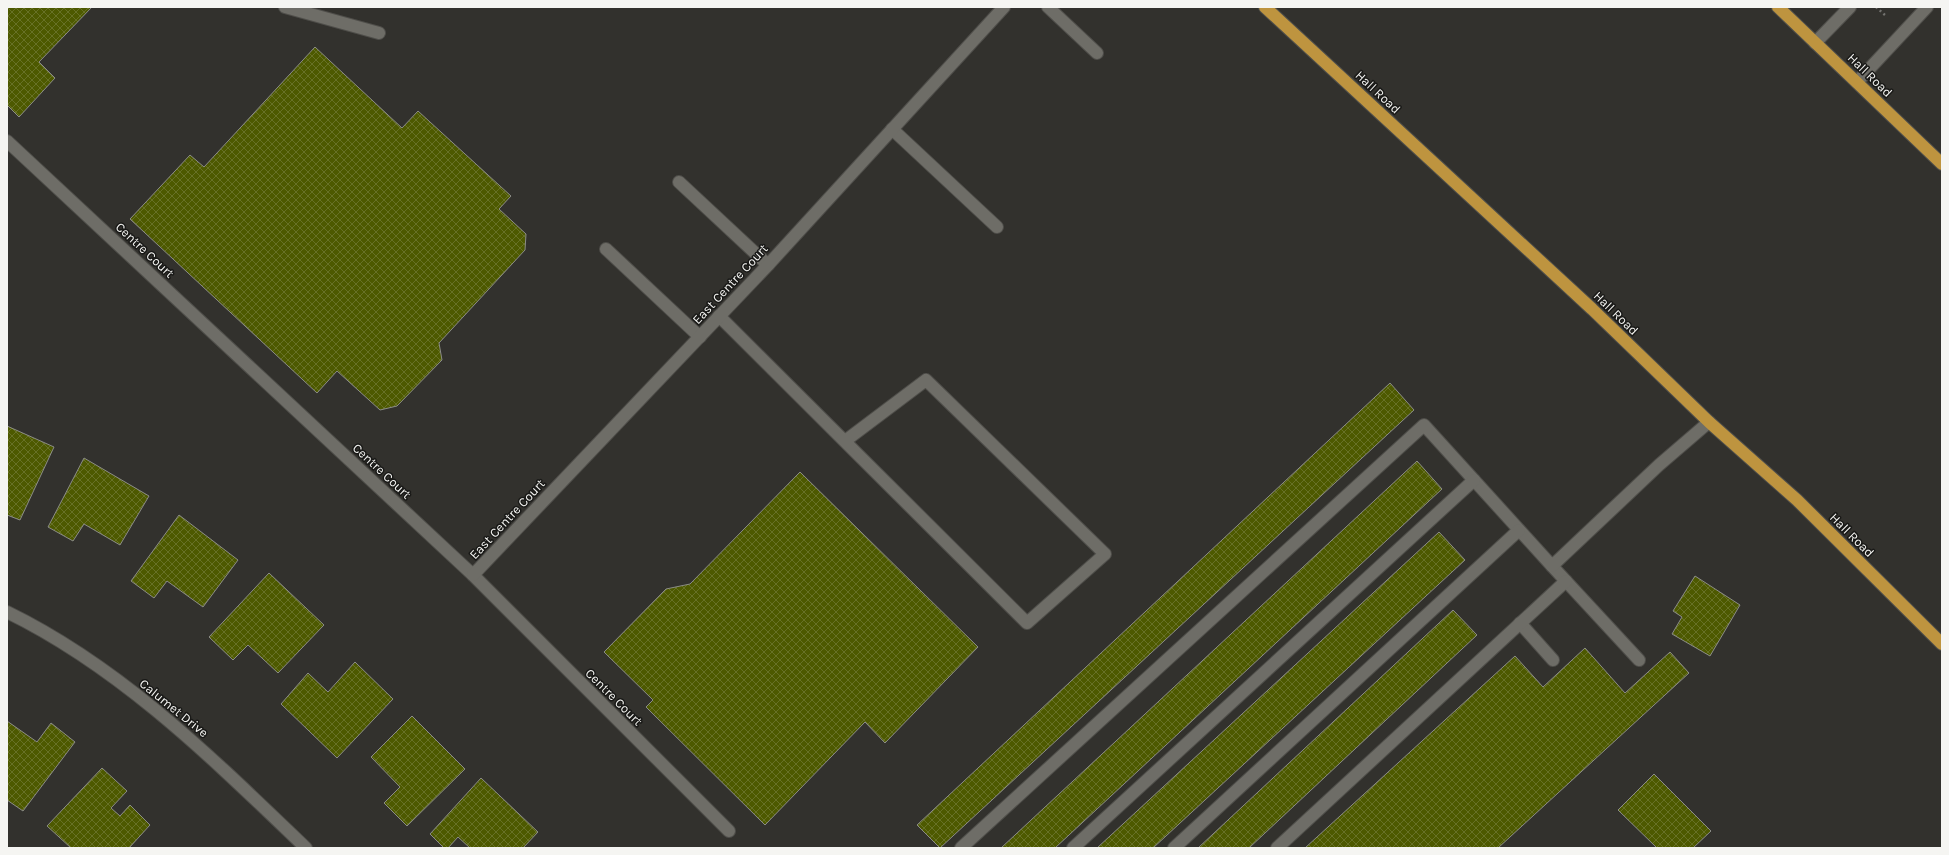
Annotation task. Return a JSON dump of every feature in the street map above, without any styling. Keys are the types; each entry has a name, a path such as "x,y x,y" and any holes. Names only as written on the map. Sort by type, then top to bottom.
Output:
{"highway":[{"name":"Hall Road","path":"1265,7 1592,309 1709,422 1797,500 1942,644"},
{"name":"Hall Road","path":"1778,7 1942,164"}],"street":[{"path":"285,7 379,33"},
{"name":"East Centre Court","path":"473,576 768,265 1004,7"},
{"path":"1048,7 1097,53"},
{"path":"1815,42 1850,7"},
{"path":"1857,82 1927,7"},
{"path":"892,129 997,226"},
{"name":"Centre Court","path":"7,140 473,576 728,831"},
{"path":"679,182 768,265"},
{"path":"606,249 700,337"},
{"path":"719,316 1027,623 1105,554 926,380 845,441"},
{"path":"1552,566 1659,465 1709,422"},
{"path":"961,848 1424,425 1639,660"},
{"path":"1073,848 1474,480"},
{"path":"1174,848 1519,530"},
{"path":"1277,848 1566,581"},
{"name":"Calumet Drive","path":"7,612 58,639 124,685 166,717 215,761 306,848"},
{"path":"1520,623 1553,660"}],"path":[{"path":"1876,7 1886,17"}],"building":[{"path":"7,7 92,7 39,62 55,78 19,117 7,105"},
{"path":"315,47 402,128 418,111 511,196 499,209 526,234 525,250 439,343 442,360 397,406 380,410 337,371 317,393 130,219 190,155 204,167"},
{"path":"1390,383 1414,410 940,848 917,825"},
{"path":"7,426 54,447 20,520 7,515"},
{"path":"84,458 149,496 120,545 84,524 73,541 48,527"},
{"path":"1417,461 1442,489 1055,848 1001,848"},
{"path":"800,472 978,647 885,743 865,722 765,825 646,707 653,700 604,652 666,589 690,584"},
{"path":"179,515 238,560 203,607 167,581 154,598 131,581"},
{"path":"1439,532 1465,560 1153,848 1097,848"},
{"path":"269,573 324,625 278,673 248,645 233,660 209,637"},
{"path":"1695,576 1740,605 1710,656 1672,634 1682,617 1673,611"},
{"path":"1453,610 1477,635 1249,848 1198,848"},
{"path":"1585,648 1625,693 1670,652 1689,673 1498,848 1305,848 1515,656 1543,687"},
{"path":"355,662 393,699 337,758 281,704 308,673 328,692"},
{"path":"412,716 465,769 407,826 384,803 400,787 371,757"},
{"path":"7,721 37,742 51,723 75,742 23,811 7,800"},
{"path":"102,768 127,791 111,808 120,816 130,805 150,825 129,848 71,848 47,826"},
{"path":"1654,774 1711,831 1693,848 1657,848 1618,810"},
{"path":"481,778 538,832 523,848 470,848 458,837 448,848 444,848 430,834"}]}
